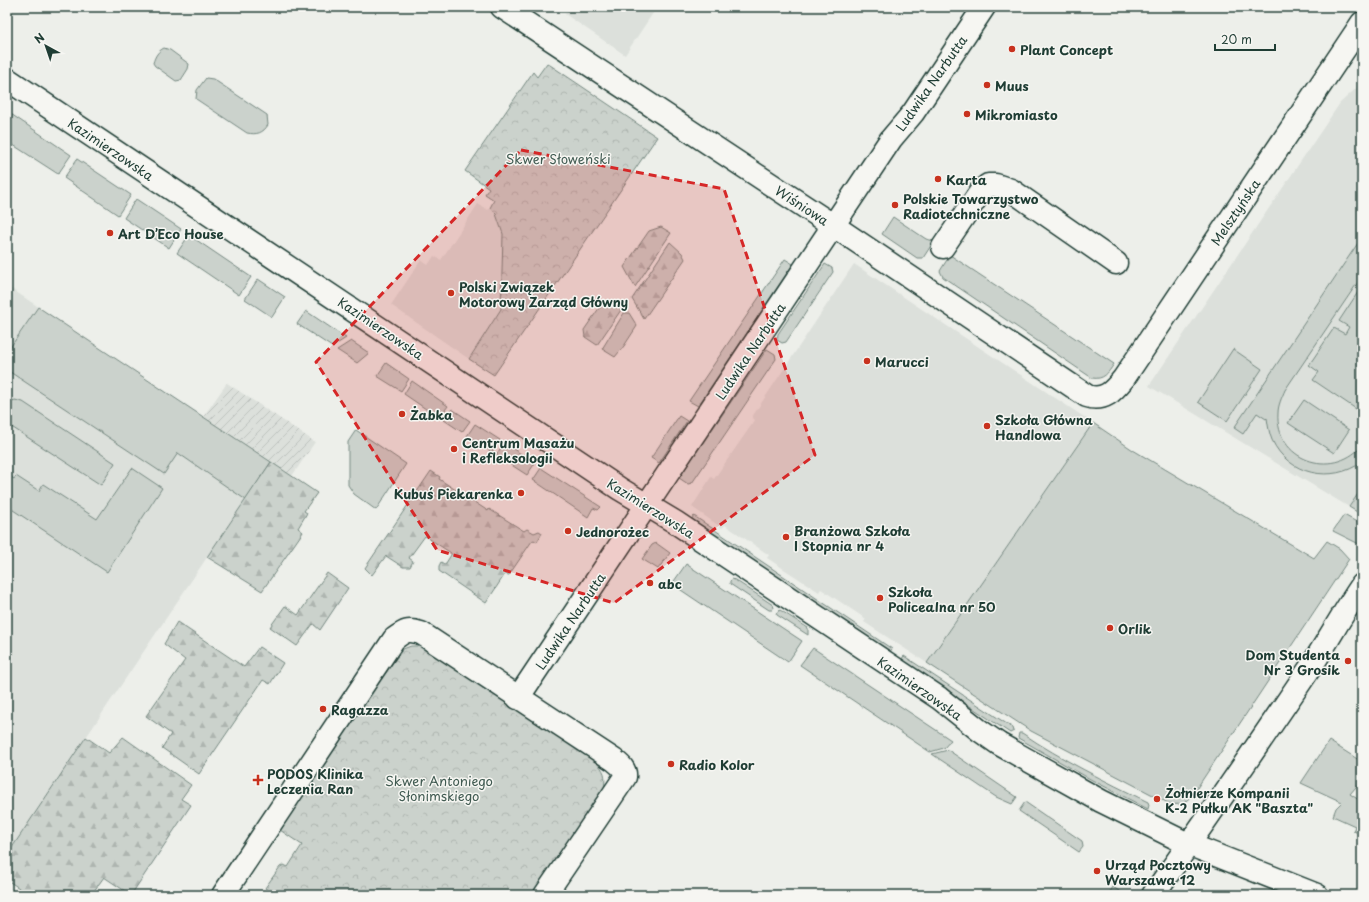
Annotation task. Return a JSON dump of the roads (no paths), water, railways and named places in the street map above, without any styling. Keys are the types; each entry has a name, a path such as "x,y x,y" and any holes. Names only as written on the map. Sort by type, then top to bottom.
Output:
{"street":[{"name":"Wiśniowa","path":"502,7 1095,397"},
{"name":"Ludwika Narbutta","path":"518,698 891,140 913,113 984,7"},
{"name":"Melsztyńska","path":"1095,397 1115,389 1124,378 1362,23"},
{"name":"Kazimierzowska","path":"7,79 620,489 675,522 938,698 999,744 1101,802 1188,844 1317,895"},
{"path":"943,247 981,191 988,185 996,185 1011,190 1116,263"},
{"path":"1153,895 1255,750 1317,657 1362,585"},
{"path":"223,895 394,639 410,630 421,633 614,760 626,772 625,777 545,895"}],"place":[{"name":"Plant Concept","path":"1012,49"},
{"name":"Muus","path":"987,85"},
{"name":"Mikromiasto","path":"967,114"},
{"name":"Karta","path":"938,179"},
{"name":"Polskie Towarzystwo Radiotechniczne","path":"895,205"},
{"name":"Art D’Eco House","path":"110,233"},
{"name":"Polski Związek Motorowy Zarząd Główny","path":"451,293"},
{"name":"Marucci","path":"867,361"},
{"name":"Żabka","path":"402,414"},
{"name":"Szkoła Główna Handlowa","path":"987,426"},
{"name":"Centrum Masażu i Refleksologii","path":"454,449"},
{"name":"Kubuś Piekarenka","path":"521,493"},
{"name":"Jednorożec","path":"568,531"},
{"name":"Branżowa Szkoła I Stopnia nr 4","path":"786,537"},
{"name":"abc","path":"650,583"},
{"name":"Szkoła Policealna nr 50","path":"880,598"},
{"name":"Orlik","path":"1110,628"},
{"name":"Dom Studenta Nr 3 Grosik","path":"1348,661"},
{"name":"Ragazza","path":"323,709"},
{"name":"Radio Kolor","path":"671,764"},
{"name":"PODOS Klinika Leczenia Ran","path":"258,780"},
{"name":"Żołnierze Kompanii K-2 Pułku AK \"Baszta\"","path":"1157,799"},
{"name":"Urząd Pocztowy Warszawa 12","path":"1097,871"}],"park label":[{"name":"Skwer Słoweński","path":"558,158"},
{"name":"Skwer Antoniego Słonimskiego","path":"439,788"}]}
